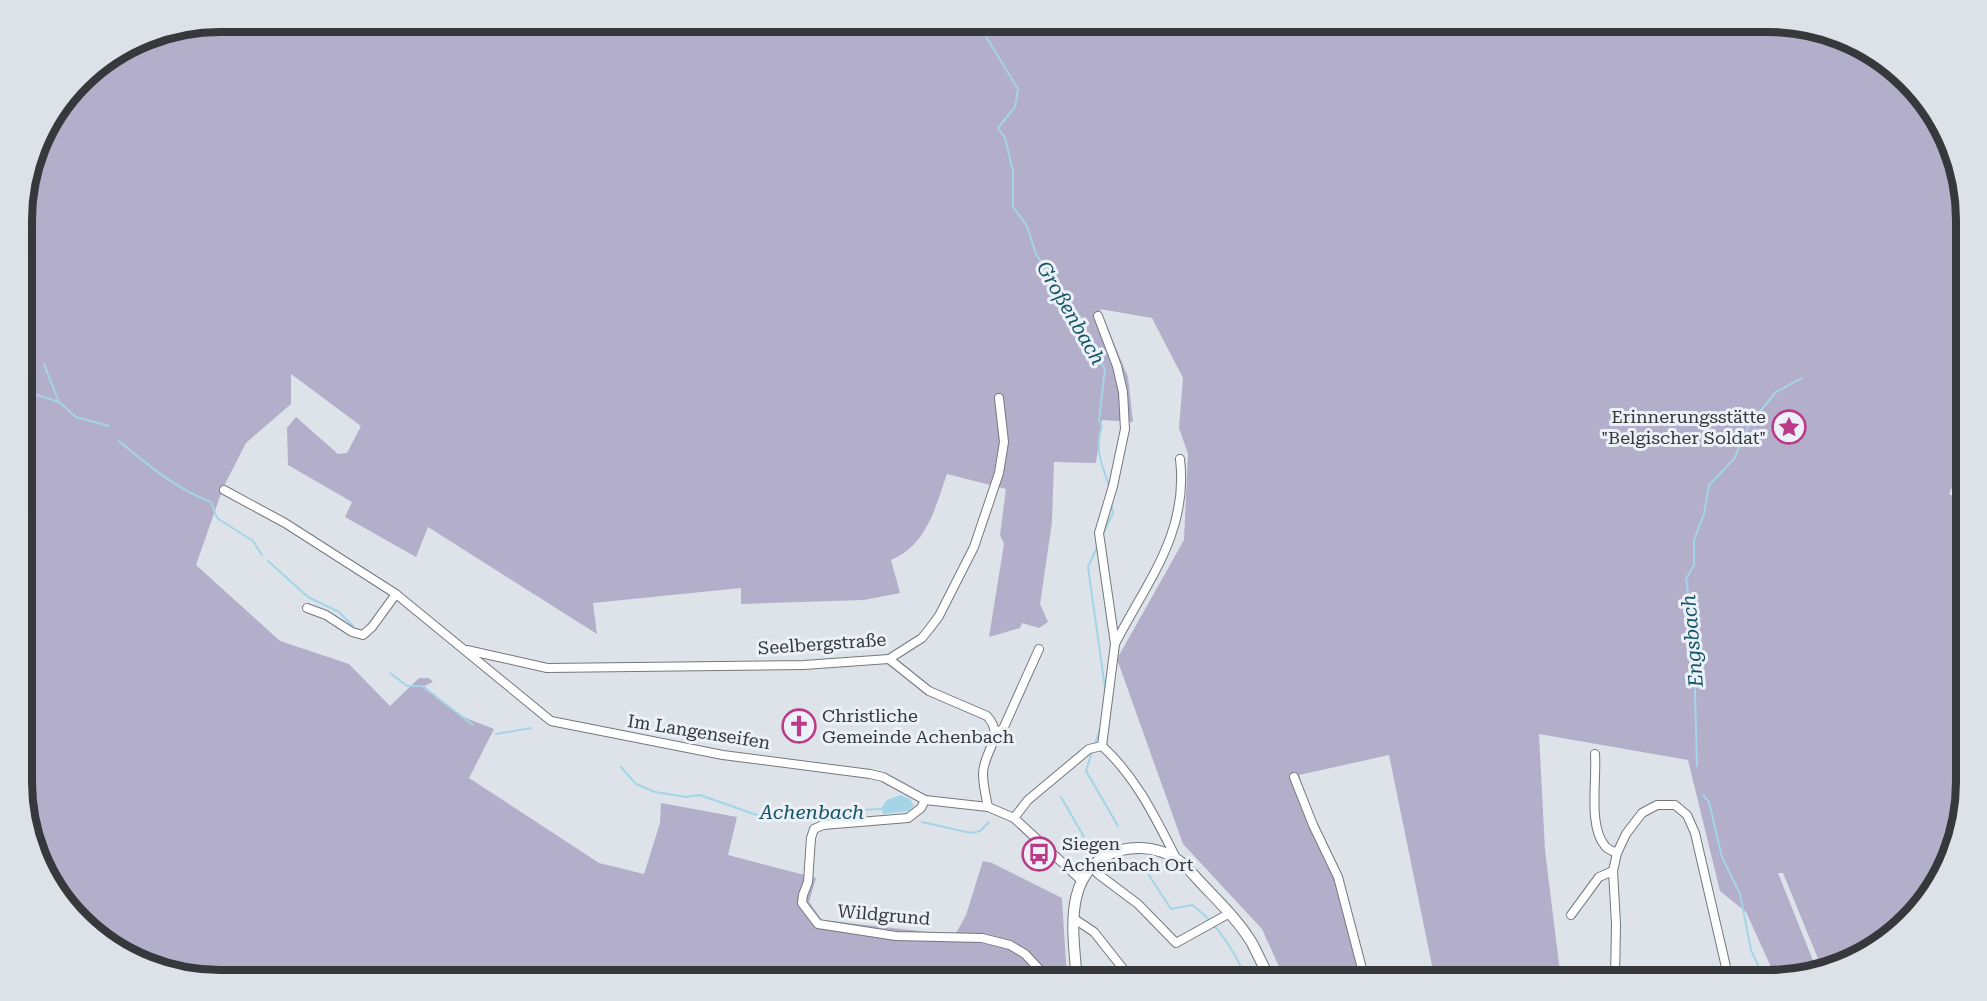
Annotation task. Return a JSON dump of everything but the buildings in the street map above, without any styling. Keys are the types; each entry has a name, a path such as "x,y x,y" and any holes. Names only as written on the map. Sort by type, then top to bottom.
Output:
{"main road":[{"path":"1076,969 1073,918 1081,880 1092,867 1114,852 1128,849 1158,850 1176,858 1230,913 1251,942 1265,969"}],"street":[{"path":"1098,316 1117,366 1125,407 1125,429 1116,474 1098,532 1115,644 1102,746"},
{"name":"Seelbergstraße","path":"463,649 547,668 804,665 889,659 922,638 930,628 939,616 974,547 999,473 1004,442 999,398"},
{"path":"1115,644 1130,614 1162,562 1176,522 1182,476 1180,459"},
{"name":"Im Langenseifen","path":"224,490 285,522 396,594 551,721 723,755 870,774 883,777 925,800 988,807 1014,818 1081,880"},
{"path":"307,608 326,615 352,632 363,635 372,627 396,594"},
{"path":"996,732 1003,729 1039,649"},
{"path":"889,659 929,691 987,716 993,723 996,732 983,772 988,807"},
{"path":"1014,818 1028,800 1080,756 1089,749 1102,746"},
{"path":"1102,746 1142,792 1176,858"},
{"path":"1595,754 1594,802 1598,834 1606,848 1617,853"},
{"path":"1294,777 1313,825 1338,877 1362,969"},
{"name":"Wildgrund","path":"925,800 921,808 908,818 823,825 814,829 811,838 808,882 802,895 802,903 807,912 818,924 852,930 896,936 981,938 1010,945 1026,954 1040,969"},
{"path":"1615,969 1616,924 1613,870 1617,853 1626,834 1642,813 1657,805 1675,805 1687,815 1695,834 1726,969"},
{"path":"1092,867 1138,904 1176,943 1230,913"},
{"path":"1571,915 1599,877 1613,870"},
{"path":"1073,918 1094,932 1124,969"}],"shaded area":[{"path":"1768,31 1804,35 1828,41 1872,63 1901,86 1917,105 1941,147 1954,195 1956,219 1956,479 1949,494 1956,498 1956,782 1954,806 1941,854 1924,886 1909,906 1872,938 1828,960 1819,962 1783,873 1778,873 1814,963 1804,966 1772,969 1746,912 1720,891 1688,760 1539,734 1545,850 1560,969 1433,969 1389,755 1299,775 1316,824 1343,886 1361,969 1280,969 1262,929 1183,844 1117,659 1184,540 1188,454 1179,428 1183,378 1152,318 1100,309 1128,377 1133,422 1102,420 1096,463 1054,462 1052,522 1040,604 1048,622 1039,628 1022,623 1020,628 989,637 1004,544 1000,535 1006,489 947,474 934,512 921,535 913,545 891,560 900,593 864,600 741,604 741,588 593,603 597,634 428,527 416,557 345,517 352,502 288,465 287,428 296,417 338,454 347,453 361,426 291,374 291,404 246,443 223,488 196,565 280,641 349,664 390,706 419,678 429,678 433,682 424,686 461,716 494,729 469,778 599,863 644,874 660,823 661,803 737,817 728,855 816,878 809,902 822,920 955,935 966,915 983,861 992,863 1062,898 1066,969 219,970 195,968 159,960 136,950 105,931 86,915 70,896 46,854 33,806 31,782 32,207 38,171 46,147 70,105 86,86 125,57 159,41 207,32"}],"water":[{"path":"900,795 910,799 914,806 908,811 883,814 881,809 887,800"}],"waterway":[{"name":"Großenbach","path":"985,32 1018,89 1015,107 998,128 1005,138 1013,171 1013,207 1027,226 1036,254 1062,295 1066,309 1105,369 1099,420 1102,426 1099,449 1110,488"},
{"path":"44,364 58,400"},
{"name":"Engsbach","path":"1697,766 1696,646 1686,579 1694,565 1694,540 1704,514 1709,485 1734,459 1749,425 1776,392 1802,378"},
{"name":"Achenbach","path":"32,393 59,402 76,417 109,426"},
{"name":"Achenbach","path":"119,441 174,483 211,502 217,518 253,541 262,555"},
{"name":"Großenbach","path":"1103,534 1113,513 1111,503"},
{"name":"Großenbach","path":"1097,547 1088,567 1105,688"},
{"name":"Achenbach","path":"268,561 308,597 339,612 353,626"},
{"name":"Achenbach","path":"390,673 407,686 422,686 473,725"},
{"name":"Achenbach","path":"496,734 531,728"},
{"name":"Großenbach","path":"1094,746 1100,729"},
{"name":"Großenbach","path":"1092,752 1086,771 1118,826"},
{"name":"Achenbach","path":"621,767 636,784 655,792 686,797 700,795 757,815 881,809"},
{"path":"1703,795 1709,802 1722,857 1740,894 1751,950 1760,969"},
{"name":"Achenbach","path":"1061,797 1084,837"},
{"name":"Achenbach","path":"922,822 971,833 980,831 989,822"},
{"name":"Achenbach","path":"1141,863 1171,909 1192,905 1210,920 1242,969"}],"place":[{"name":"Erinnerungsstätte \"Belgischer Soldat\"","path":"1789,427"},
{"name":"Christliche Gemeinde Achenbach","path":"799,726"},
{"name":"Siegen Achenbach Ort","path":"1039,854"}]}
